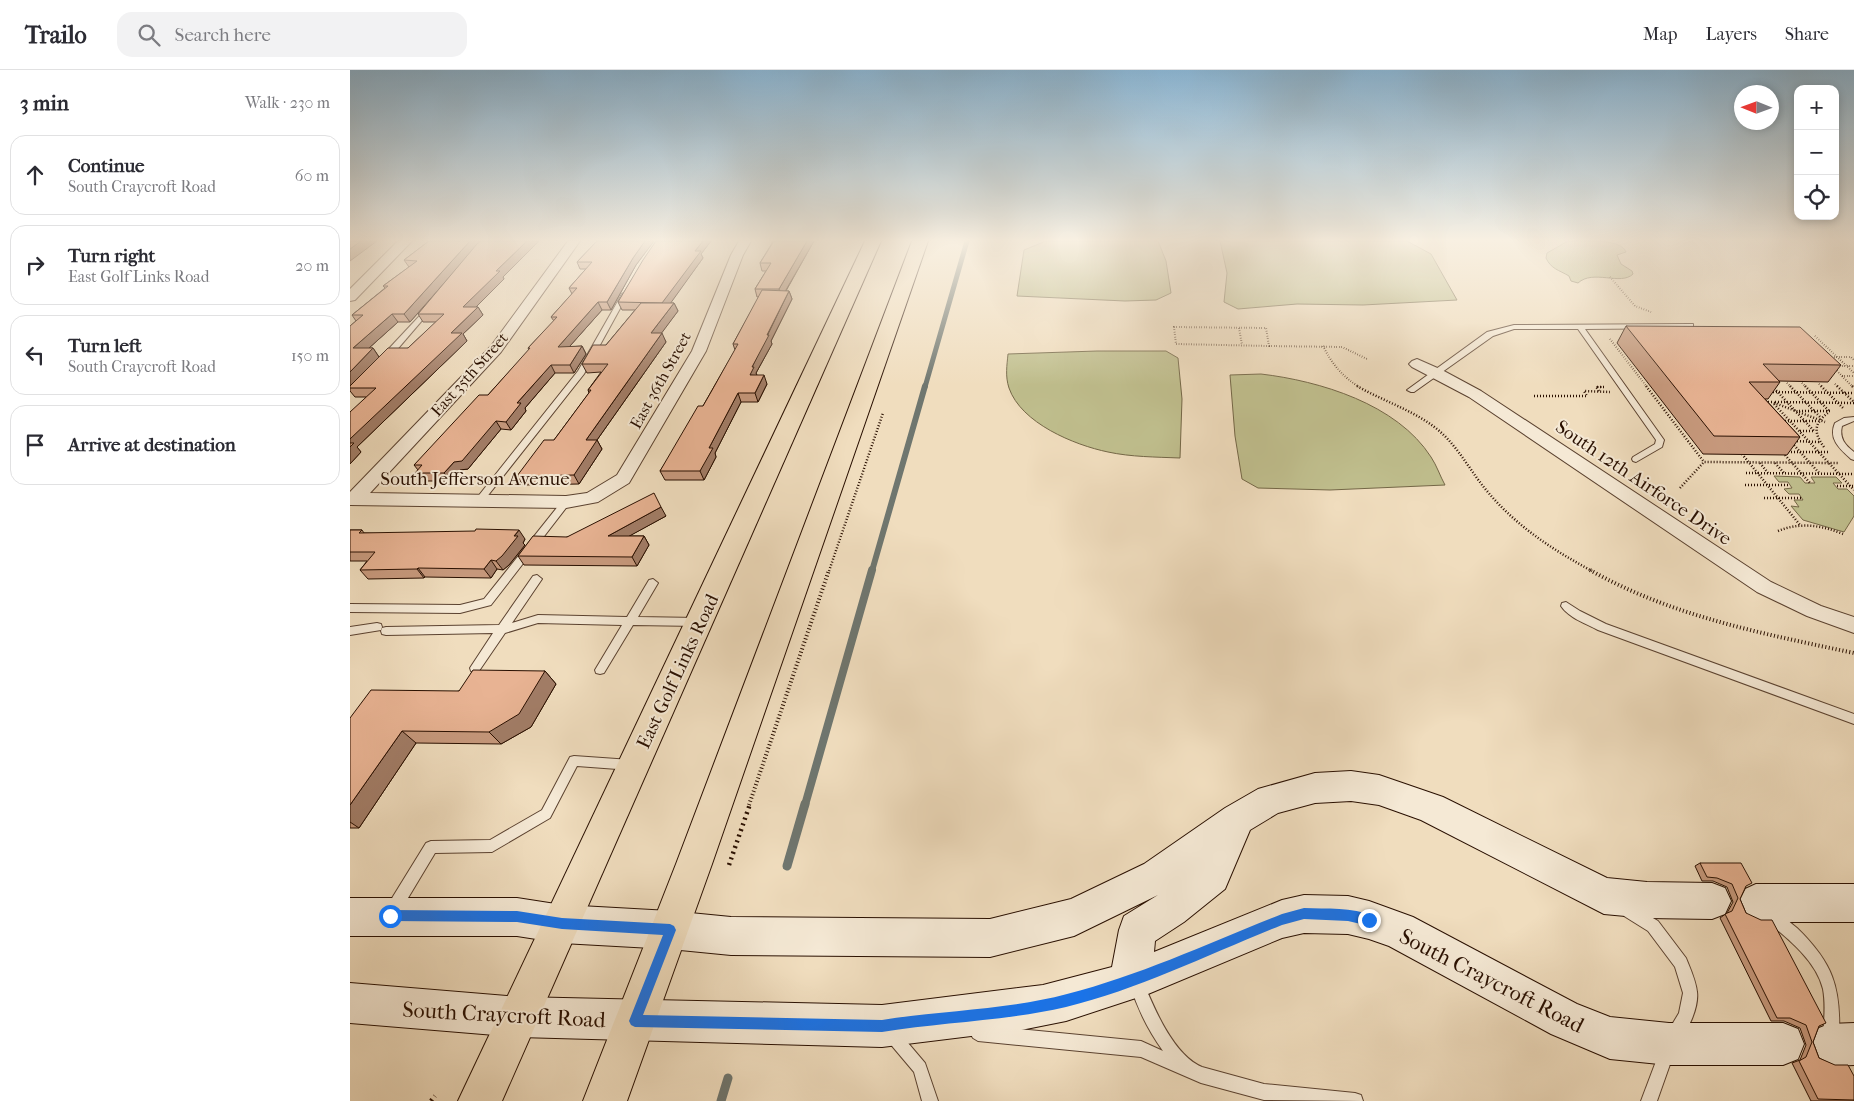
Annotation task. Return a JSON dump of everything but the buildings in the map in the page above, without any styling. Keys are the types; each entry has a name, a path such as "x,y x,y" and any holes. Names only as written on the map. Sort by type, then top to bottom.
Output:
{"main road":[{"name":"East Golf Links Road","path":"480,1101 852,289"},
{"path":"605,1101 670,930 903,289"},
{"path":"350,917 517,917 562,924 670,930 731,936 990,938 1074,917 1157,877 1237,819 1270,800 1314,788 1351,786 1379,790 1431,808 1604,896 1647,900 1712,901"},
{"path":"1135,978 1132,967 1138,930 1170,909 1212,876 1237,819"},
{"path":"1756,903 1854,903"},
{"name":"South Craycroft Road","path":"350,1003 453,1014 519,1017 882,1026 916,1020 1018,1010 1068,1000 1135,978 1282,919 1304,914 1348,916 1369,920 1399,931 1565,1020 1610,1038 1668,1044 1783,1044"}],"street":[{"name":"East 35th Street","path":"352,499 496,349 539,289"},
{"name":"East 36th Street","path":"623,478 699,351 723,289"},
{"name":"South 12th Airforce Drive","path":"1417,364 1437,372 1475,394 1764,587 1814,611 1854,625"},
{"name":"South Jefferson Avenue","path":"352,499 566,502 592,498 623,478"}],"lane":[{"path":"479,501 580,372 628,289"},
{"path":"378,366 432,305"},
{"path":"1411,390 1490,334 1514,326 1690,326"},
{"path":"1580,326 1660,440 1659,445 1654,449 1636,459"},
{"path":"1854,419 1847,420 1838,427 1836,432 1837,439 1854,457"},
{"path":"350,608 460,609 487,602 566,502"},
{"path":"475,668 537,579"},
{"path":"600,670 653,583"},
{"path":"1566,606 1576,614 1602,627 1854,719"},
{"path":"350,631 381,629 502,629 538,619 699,622"},
{"path":"390,916 430,847 492,846 546,814 574,761 634,765"},
{"path":"1604,896 1653,926 1682,963 1690,993 1686,1015 1668,1044 1649,1101"},
{"path":"1756,903 1785,927 1816,960 1830,987 1833,1017 1842,1044"},
{"path":"1135,978 1141,999 1165,1043 1188,1069"},
{"path":"882,1026 1141,1049 1201,1075 1264,1092 1355,1101"},
{"path":"882,1026 920,1068 930,1101"}],"path":[{"path":"1620,289 1632,303 1652,313 1663,326"},
{"path":"1600,326 1704,462"},
{"path":"1269,346 1266,328 1174,327 1176,344 1269,346 1342,346 1367,358"},
{"path":"1239,328 1242,345"},
{"path":"1815,336 1854,374"},
{"path":"1324,346 1330,360 1346,378 1383,400 1420,417 1438,430 1453,445 1491,497 1508,514 1584,568 1634,592 1691,615 1731,626 1854,653"},
{"path":"1822,357 1851,357 1854,360"},
{"path":"1854,366 1831,366 1854,388"},
{"path":"1842,376 1854,374"},
{"path":"1770,383 1815,431 1790,431"},
{"path":"1772,411 1830,411 1802,383"},
{"path":"1787,384 1820,417"},
{"path":"1818,384 1845,410"},
{"path":"1835,384 1854,402"},
{"path":"1600,392 1596,387 1604,387"},
{"path":"1534,396 1587,396 1584,392 1616,392 1624,403 1666,402"},
{"path":"1762,392 1854,393"},
{"path":"1764,402 1854,402"},
{"path":"1772,402 1854,490"},
{"path":"1772,402 1838,427"},
{"path":"729,865 883,411"},
{"path":"1781,421 1817,421"},
{"path":"1785,441 1819,442"},
{"path":"1791,441 1820,474"},
{"path":"1810,483 1786,453 1829,452"},
{"path":"1742,454 1800,525"},
{"path":"1680,488 1704,462 1841,463"},
{"path":"1759,462 1769,474"},
{"path":"1774,462 1784,474"},
{"path":"1746,474 1854,474"},
{"path":"1745,485 1790,485"},
{"path":"1837,486 1852,486"},
{"path":"1764,498 1802,498"},
{"path":"1778,531 1787,526 1800,525 1821,527 1843,534"}],"shaded area":[{"path":"1018,289 1170,289 1171,293 1156,300 1125,301 1017,296"},
{"path":"1225,289 1451,289 1457,300 1363,305 1297,304 1238,309 1224,302"},
{"path":"1166,351 1178,358 1182,399 1180,458 1126,455 1094,449 1050,430 1037,422 1015,401 1007,379 1008,354"},
{"path":"1261,374 1308,382 1332,389 1378,409 1416,439 1433,460 1445,485 1330,490 1258,488 1242,479 1235,436 1230,375"},
{"path":"1774,476 1800,477 1805,483 1815,483 1811,477 1836,477 1842,483 1833,483 1838,489 1847,489 1854,496 1854,516 1844,532 1803,520 1791,506 1799,507 1794,500 1803,500 1799,494 1789,494 1784,489 1792,488 1788,482 1779,482"}],"waterway":[{"path":"925,387 953,289"},
{"path":"872,571 925,386"},
{"path":"805,805 872,570"},
{"path":"787,866 805,804"},
{"path":"721,1101 728,1078"}],"route":[{"path":"390,916 517,917 562,924 670,930 635,1021 882,1026 916,1020 1018,1010 1068,1000 1135,978 1282,919 1304,914 1348,916 1369,920"}]}
